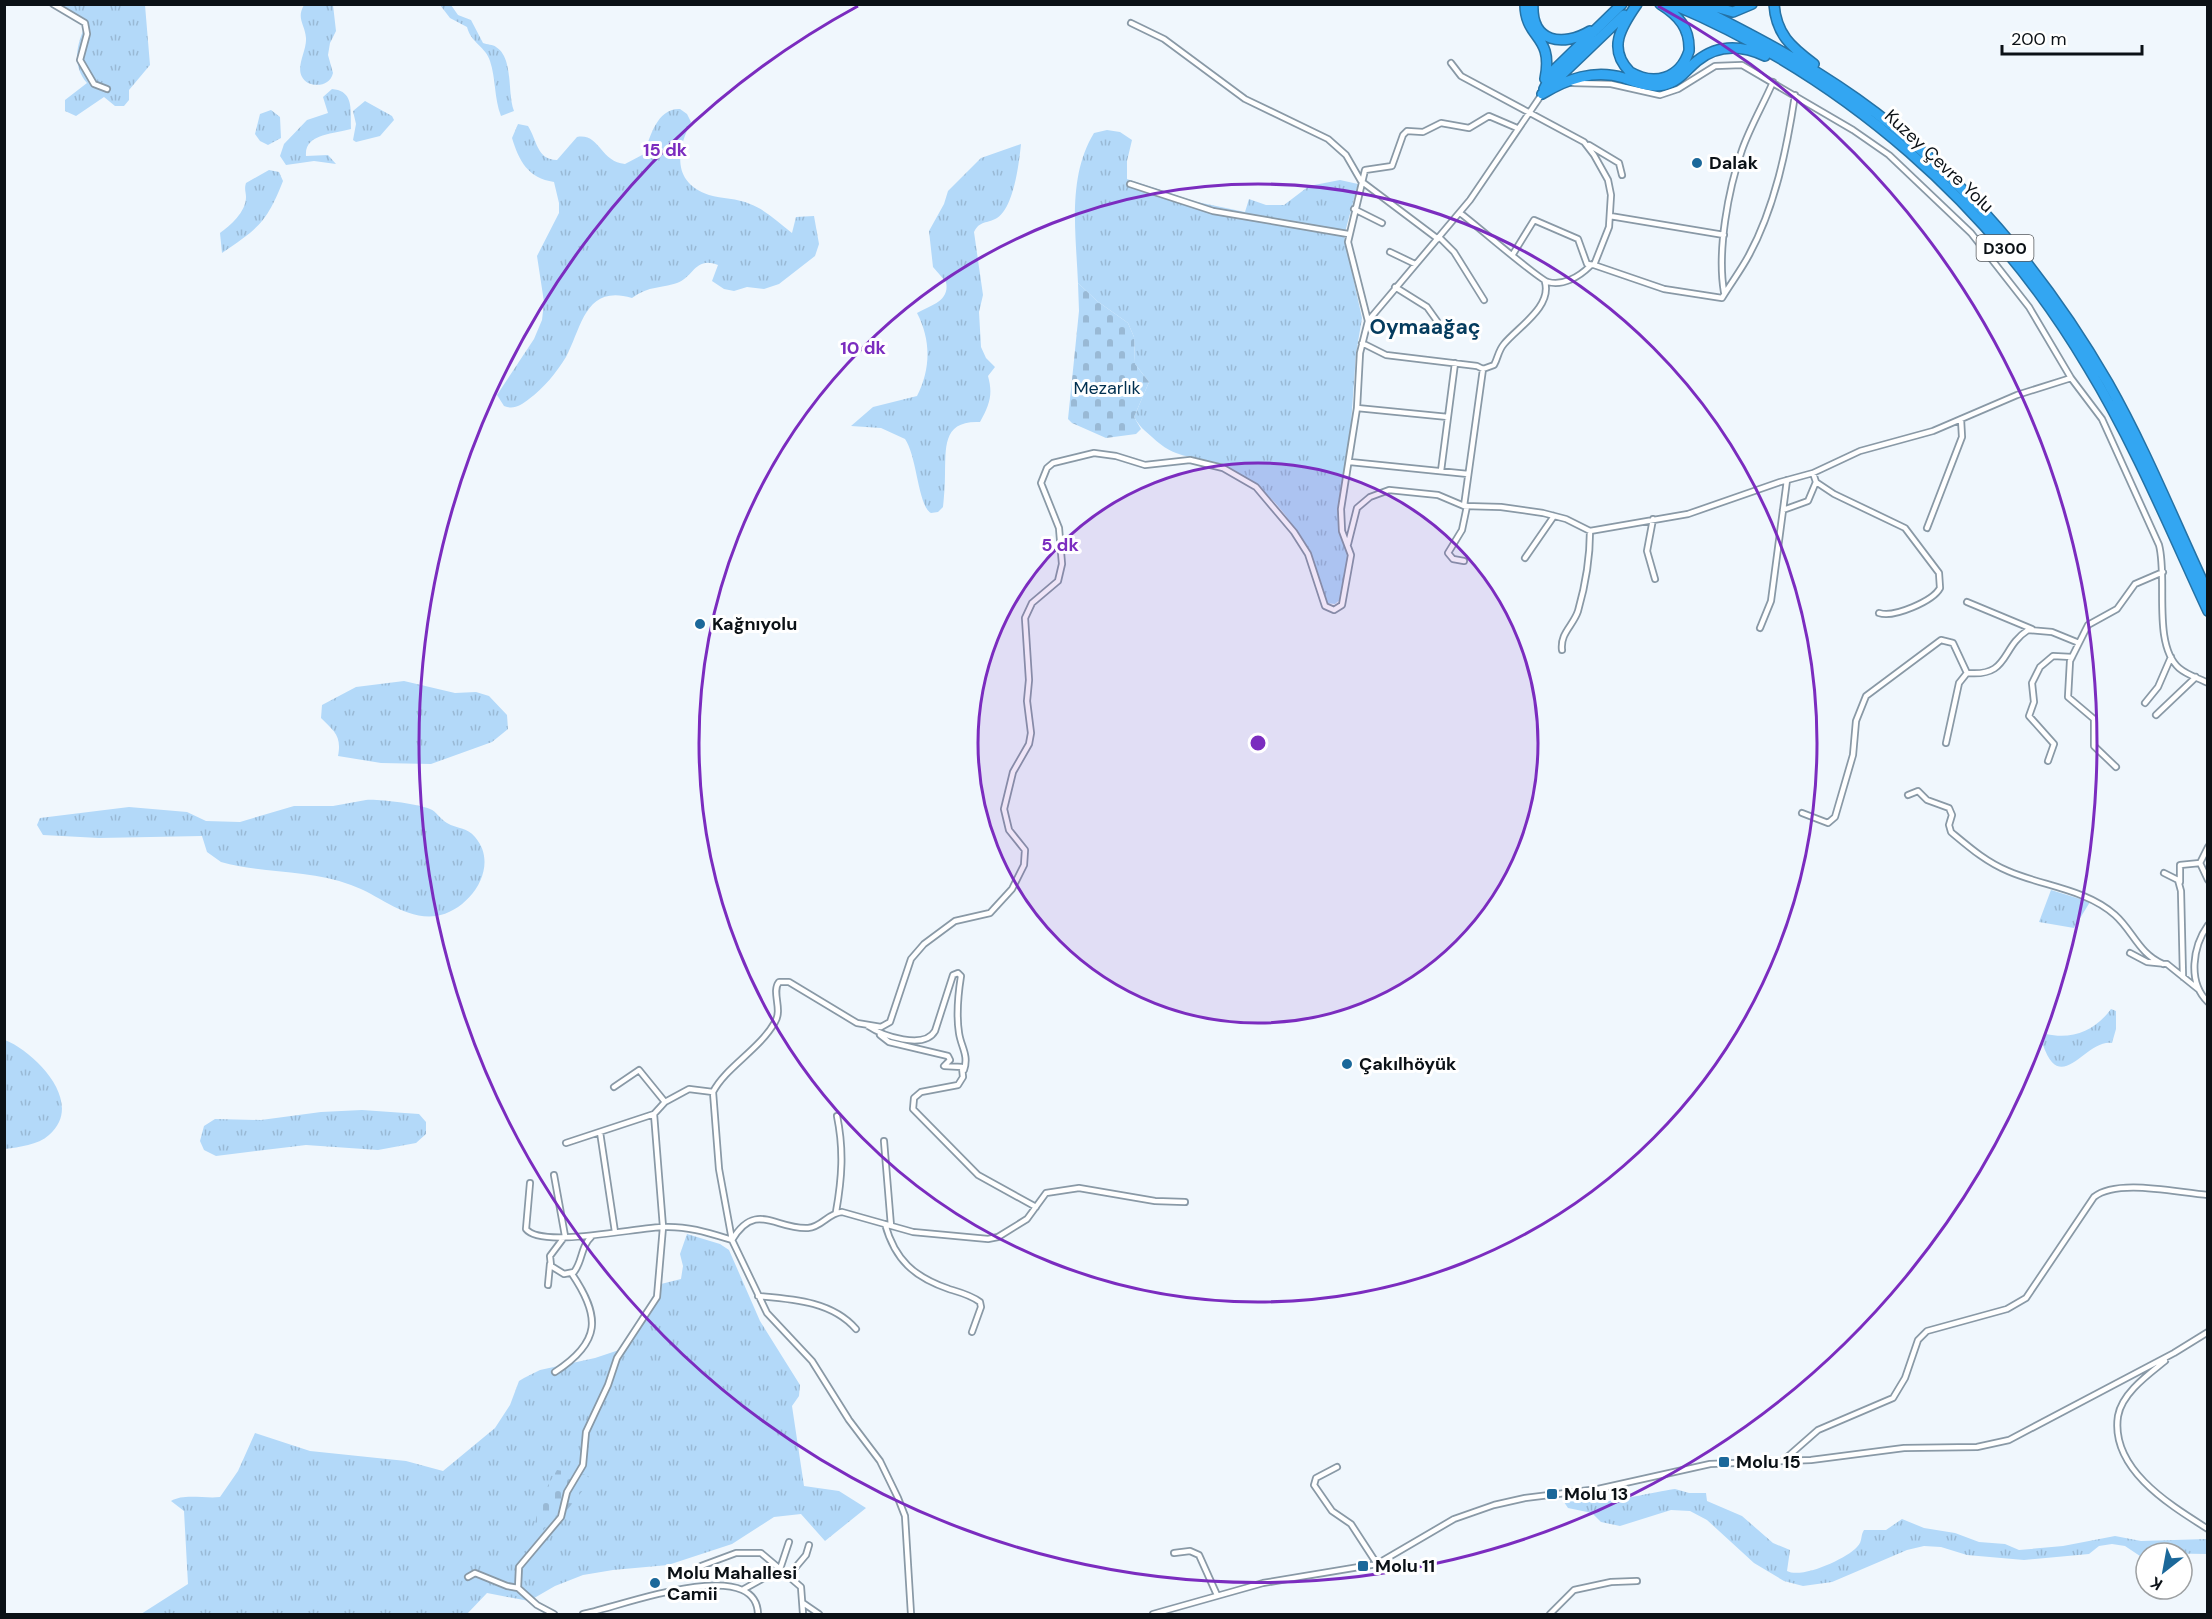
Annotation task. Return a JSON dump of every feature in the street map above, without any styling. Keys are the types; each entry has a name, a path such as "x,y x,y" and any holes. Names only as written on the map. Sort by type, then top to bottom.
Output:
{"highway":[{"path":"1525,4 1530,27 1546,49 1547,68 1542,94"},
{"path":"1533,4 1536,25 1546,36 1555,40 1574,39 1605,21"},
{"path":"1542,94 1553,71 1622,4"},
{"path":"1542,94 1636,4"},
{"path":"1636,4 1619,31 1618,51 1630,72 1656,80 1676,72 1689,51 1684,24 1678,16 1660,4"},
{"name":"Kuzey Çevre Yolu","path":"1672,4 1772,54 1851,105 1896,140 1968,207 2025,273 2062,326 2118,421 2208,611"},
{"name":"Kuzey Çevre Yolu","path":"1691,4 1747,31 1858,99 1937,166 1993,223 2031,268 2071,324 2119,405 2208,593"},
{"path":"1705,4 1733,12 1752,4"},
{"path":"1774,4 1777,23 1786,42 1858,96 1900,133"},
{"path":"1542,94 1560,83 1594,74 1611,75 1656,87 1677,79 1710,53 1723,48 1737,47 1766,57 1851,105"}],"street":[{"path":"53,4 85,23 87,34 80,60 94,84 107,89"},
{"path":"1131,23 1164,39 1236,94 1328,139 1346,155 1361,181 1454,252 1484,300"},
{"path":"1451,63 1461,76 1617,161 1622,167 1622,175"},
{"path":"1560,83 1611,84 1642,93 1660,95 1678,89 1710,68 1726,63 1748,67 1878,147 1959,220 2018,291 2071,378 2092,403 2106,427 2157,539 2163,572 2163,615 2171,657 2182,670 2208,683"},
{"path":"1725,293 1720,264 1739,160 1773,82"},
{"path":"868,1026 886,1025 894,1017 903,977 911,959 924,944 955,921 990,913 1012,889 1024,865 1025,850 1009,830 1004,809 1012,772 1029,744 1031,733 1025,618 1032,603 1053,588 1061,573 1059,528 1041,483 1047,468 1060,460 1094,453 1116,456 1145,465 1190,460 1223,468 1256,487 1294,532 1308,554 1324,603 1330,610 1340,608 1350,571 1351,555 1342,531 1341,509 1350,462 1362,344 1368,321 1460,213 1542,94"},
{"path":"1513,254 1534,220 1578,239 1592,266 1664,289 1722,298 1754,246 1777,182 1795,95"},
{"path":"1368,321 1351,262 1348,234 1361,181 1368,168 1392,166 1403,135 1407,131 1423,132 1441,123 1458,128 1469,128 1489,116 1517,128"},
{"path":"1460,213 1513,254 1535,276 1545,282 1570,280 1592,266 1610,216 1609,184 1584,142"},
{"path":"1130,184 1213,212 1348,234"},
{"path":"1354,209 1382,223"},
{"path":"1610,216 1724,235"},
{"path":"1390,252 1415,264"},
{"path":"1362,344 1386,355 1477,366 1483,369 1494,365 1504,343 1535,314 1546,294 1545,282"},
{"path":"1395,287 1427,307 1437,321"},
{"path":"1441,471 1455,363"},
{"path":"1464,561 1453,560 1448,553 1461,530 1483,369"},
{"path":"1348,546 1350,526 1357,508 1367,498 1383,492 1435,494 1465,506 1501,507 1554,516 1590,531 1688,514 1813,473 1847,456 1921,435 2017,395 2071,378"},
{"path":"1356,408 1448,417"},
{"path":"1927,528 1962,437 1962,419"},
{"path":"1350,462 1468,474"},
{"path":"1813,473 1816,482 1834,494 1901,524 1913,536 1939,573 1940,588 1933,597 1896,614 1879,613"},
{"path":"1760,628 1771,602 1787,480"},
{"path":"1783,510 1808,501 1816,482"},
{"path":"1525,558 1554,516"},
{"path":"1653,519 1647,550 1655,579"},
{"path":"1562,650 1563,636 1577,614 1589,573 1590,531"},
{"path":"2116,767 2094,746 2096,724 2093,717 2067,696 2072,657 2088,625 2120,607 2135,584 2163,572"},
{"path":"1967,602 2032,629 2052,632 2079,643"},
{"path":"1967,674 1983,675 1993,671 2023,634 2032,629"},
{"path":"1802,813 1828,823 1835,816 1853,755 1856,721 1866,696 1943,639 1953,643 1967,674"},
{"path":"2048,761 2054,744 2029,716 2034,702 2032,683 2040,667 2048,658 2072,657"},
{"path":"2145,703 2158,687 2171,657"},
{"path":"1947,743 1959,683 1967,674"},
{"path":"2156,715 2196,677"},
{"path":"1908,795 1918,791 1927,801 1949,808 1952,815 1949,825 1951,832 1983,858 2019,876 2081,896 2109,911 2142,950 2183,977 2198,989 2208,1002"},
{"path":"2200,862 2208,847"},
{"path":"2183,977 2180,865 2200,862"},
{"path":"2200,862 2208,880"},
{"path":"2164,873 2180,882"},
{"path":"2198,989 2194,952 2208,925"},
{"path":"2130,953 2147,962 2163,964"},
{"path":"880,1035 921,1041 930,1038 953,975 958,973 961,976 958,995 959,1035 967,1059 962,1082 954,1087 916,1095 913,1109 978,1175 1036,1207"},
{"path":"911,1614 905,1516 898,1498 880,1461 849,1420 812,1361 774,1321 758,1296 732,1240 718,1158 713,1092 762,1042 775,1022 780,1011 776,988 782,981 789,982 841,1015 868,1026 889,1042 948,1056 949,1061 944,1066 960,1066 964,1070"},
{"path":"614,1087 639,1070 665,1102"},
{"path":"566,1143 654,1114 665,1102 689,1089 713,1092"},
{"path":"518,1587 519,1567 561,1517 567,1492 583,1465 586,1432 608,1385 617,1358 657,1297 663,1227 654,1114"},
{"path":"836,1212 843,1176 844,1147 837,1116"},
{"path":"600,1132 615,1232"},
{"path":"885,1141 888,1225 895,1252 909,1269 925,1279 980,1302 981,1307 972,1332"},
{"path":"548,1285 550,1256 565,1236 554,1175"},
{"path":"530,1183 527,1231 547,1237 592,1235 663,1227 692,1228 732,1240"},
{"path":"732,1240 742,1226 754,1220 773,1220 809,1228 818,1225 836,1212 845,1212 921,1233 992,1239 1024,1221 1046,1193 1079,1188 1155,1201 1185,1202"},
{"path":"1784,1460 1818,1430 1893,1398 1905,1378 1918,1340 1927,1331 2007,1310 2026,1298 2056,1250 2094,1197 2101,1191 2127,1188 2208,1195"},
{"path":"550,1263 564,1274 572,1274 579,1266 582,1248 592,1235"},
{"path":"555,1372 572,1360 591,1337 594,1328 589,1304 572,1274"},
{"path":"758,1296 817,1305 843,1317 856,1329"},
{"path":"1153,1614 1263,1583 1377,1564 1454,1519 1494,1505 1583,1489 1598,1489 1710,1464 1811,1460 1904,1448 1993,1445 2009,1440 2174,1353 2208,1332"},
{"path":"2174,1353 2142,1379 2128,1396 2118,1414 2119,1437 2127,1459 2146,1484 2171,1505 2208,1529"},
{"path":"1337,1467 1316,1478 1314,1485 1332,1511 1351,1524 1377,1564"},
{"path":"744,1589 780,1569 789,1542"},
{"path":"790,1574 806,1555 809,1545"},
{"path":"1174,1553 1190,1551 1199,1555 1217,1595"},
{"path":"701,1566 736,1553 760,1553 790,1574 801,1587 804,1614"},
{"path":"468,1577 475,1573 507,1586 518,1587 537,1605 554,1614"},
{"path":"1550,1614 1574,1590 1611,1582 1637,1581"},
{"path":"583,1614 680,1589 729,1586 744,1589 753,1595 758,1614"},
{"path":"803,1603 819,1614"}],"green space":[{"path":"62,5 145,5 150,65 129,90 129,100 124,106 115,106 104,97 76,116 65,111 65,100 87,83 79,68 77,53 87,22"},
{"path":"304,5 333,5 336,31 330,43 328,55 333,73 323,84 308,83 303,79 301,73 301,62 306,44 301,18"},
{"path":"440,5 451,5 458,15 471,20 483,43 495,46 502,52 508,68 514,111 501,116 488,56 472,37 467,27 450,18"},
{"path":"332,89 345,94 348,98 351,109 351,129 315,139 307,148 306,156 328,155 336,164 314,161 286,165 280,156 284,144 307,120 328,113 323,97"},
{"path":"365,101 392,116 394,120 380,136 356,142 353,140 356,124 353,111"},
{"path":"680,109 687,114 691,122 683,143 680,164 688,182 709,195 740,201 756,207 792,233 796,217 814,216 819,244 815,256 779,284 764,289 747,287 734,291 724,289 712,281 718,265 704,263 677,283 650,289 632,298 616,295 604,297 587,311 566,357 545,385 520,405 504,406 497,395 534,339 542,320 544,302 537,256 559,213 554,182 537,177 526,167 518,154 512,138 518,124 528,126 541,153 550,159 557,160 577,137 585,137 596,143 610,158 625,164 644,154 660,118 672,110"},
{"path":"271,110 280,117 281,138 268,145 260,141 255,134 260,114"},
{"path":"1107,130 1120,132 1132,140 1127,161 1127,179 1197,202 1245,212 1249,199 1266,205 1284,205 1309,186 1340,180 1358,184 1344,236 1362,318 1356,354 1350,438 1339,512 1341,536 1350,554 1341,599 1335,604 1326,603 1323,599 1318,578 1300,537 1273,500 1238,473 1218,464 1168,450 1144,430 1134,417 1149,382 1135,364 1134,337 1128,323 1097,301 1078,283 1075,206 1080,168 1085,150 1094,133"},
{"path":"1021,144 1015,184 1008,204 997,218 981,224 974,232 983,295 979,312 981,347 986,358 995,367 988,376 990,399 980,422 968,423 952,431 946,446 943,507 938,512 931,513 923,501 905,439 881,428 851,426 873,407 917,396 925,375 928,354 925,333 917,313 938,302 945,294 946,288 946,282 933,267 929,231 944,204 948,191 981,158"},
{"path":"269,170 279,172 283,181 272,206 253,230 222,253 220,233 233,222 243,208 246,183"},
{"name":"Mezarlık","path":"1078,283 1097,301 1128,323 1134,337 1135,364 1149,382 1134,417 1141,429 1136,434 1106,438 1068,419 1079,311"},
{"path":"404,681 455,693 476,692 489,696 507,715 508,729 492,742 431,764 381,763 338,756 338,739 321,718 322,705 356,687"},
{"path":"366,800 398,802 430,809 447,823 472,834 482,849 485,861 478,886 470,897 460,906 448,912 436,916 424,916 403,911 362,889 335,880 221,862 207,852 202,836 99,838 43,835 37,825 40,818 129,807 187,812 206,821 240,822 294,806 333,806"},
{"path":"2051,890 2090,902 2074,928 2039,922"},
{"path":"2111,1009 2116,1011 2116,1029 2112,1043 2102,1044 2092,1049 2066,1066 2058,1066 2050,1060 2043,1045 2046,1034 2065,1036 2082,1032 2098,1023"},
{"path":"5,1040 30,1055 42,1067 59,1094 62,1108 59,1122 45,1138 28,1145 5,1149"},
{"path":"362,1110 419,1114 426,1122 426,1134 416,1143 378,1150 306,1145 216,1156 204,1150 200,1141 204,1126 215,1119 261,1120 321,1112"},
{"path":"687,1234 720,1244 729,1250 760,1321 800,1385 799,1396 792,1406 804,1486 839,1491 866,1508 825,1541 801,1514 774,1517 732,1544 668,1565 583,1575 555,1586 529,1601 487,1593 467,1614 141,1614 188,1584 184,1511 171,1501 188,1497 220,1497 238,1471 255,1433 310,1451 406,1461 443,1471 495,1428 510,1405 519,1381 540,1370 595,1358 622,1349 647,1316 661,1284 681,1279 683,1266 680,1254"},
{"path":"557,1470 586,1475 591,1480 567,1510 553,1518 537,1538 533,1537 539,1501"},
{"path":"1675,1489 1689,1493 1706,1493 1707,1501 1742,1516 1773,1543 1790,1550 1787,1571 1794,1573 1813,1570 1844,1557 1860,1543 1864,1530 1886,1530 1902,1519 1924,1528 1955,1533 1979,1542 2005,1544 2019,1550 2063,1546 2115,1536 2141,1541 2134,1541 2134,1552 2125,1546 2112,1544 2099,1546 2089,1554 2024,1560 1967,1555 1941,1547 1924,1546 1907,1550 1832,1582 1803,1586 1784,1581 1754,1563 1707,1520 1690,1511 1671,1510 1620,1526 1601,1522 1592,1513 1568,1508 1564,1502 1565,1496 1571,1495 1608,1501"},
{"path":"2207,1539 2207,1554 2194,1554 2194,1541 2141,1541"}],"place":[{"name":"Dalak","path":"1697,163"},
{"name":"Kağnıyolu","path":"700,624"},
{"name":"Çakılhöyük","path":"1347,1064"},
{"name":"Molu 15","path":"1724,1462"},
{"name":"Molu 13","path":"1552,1494"},
{"name":"Molu 11","path":"1363,1566"},
{"name":"Molu Mahallesi Camii","path":"655,1583"}],"district":[{"name":"Oymaağaç","path":"1425,327"}]}
